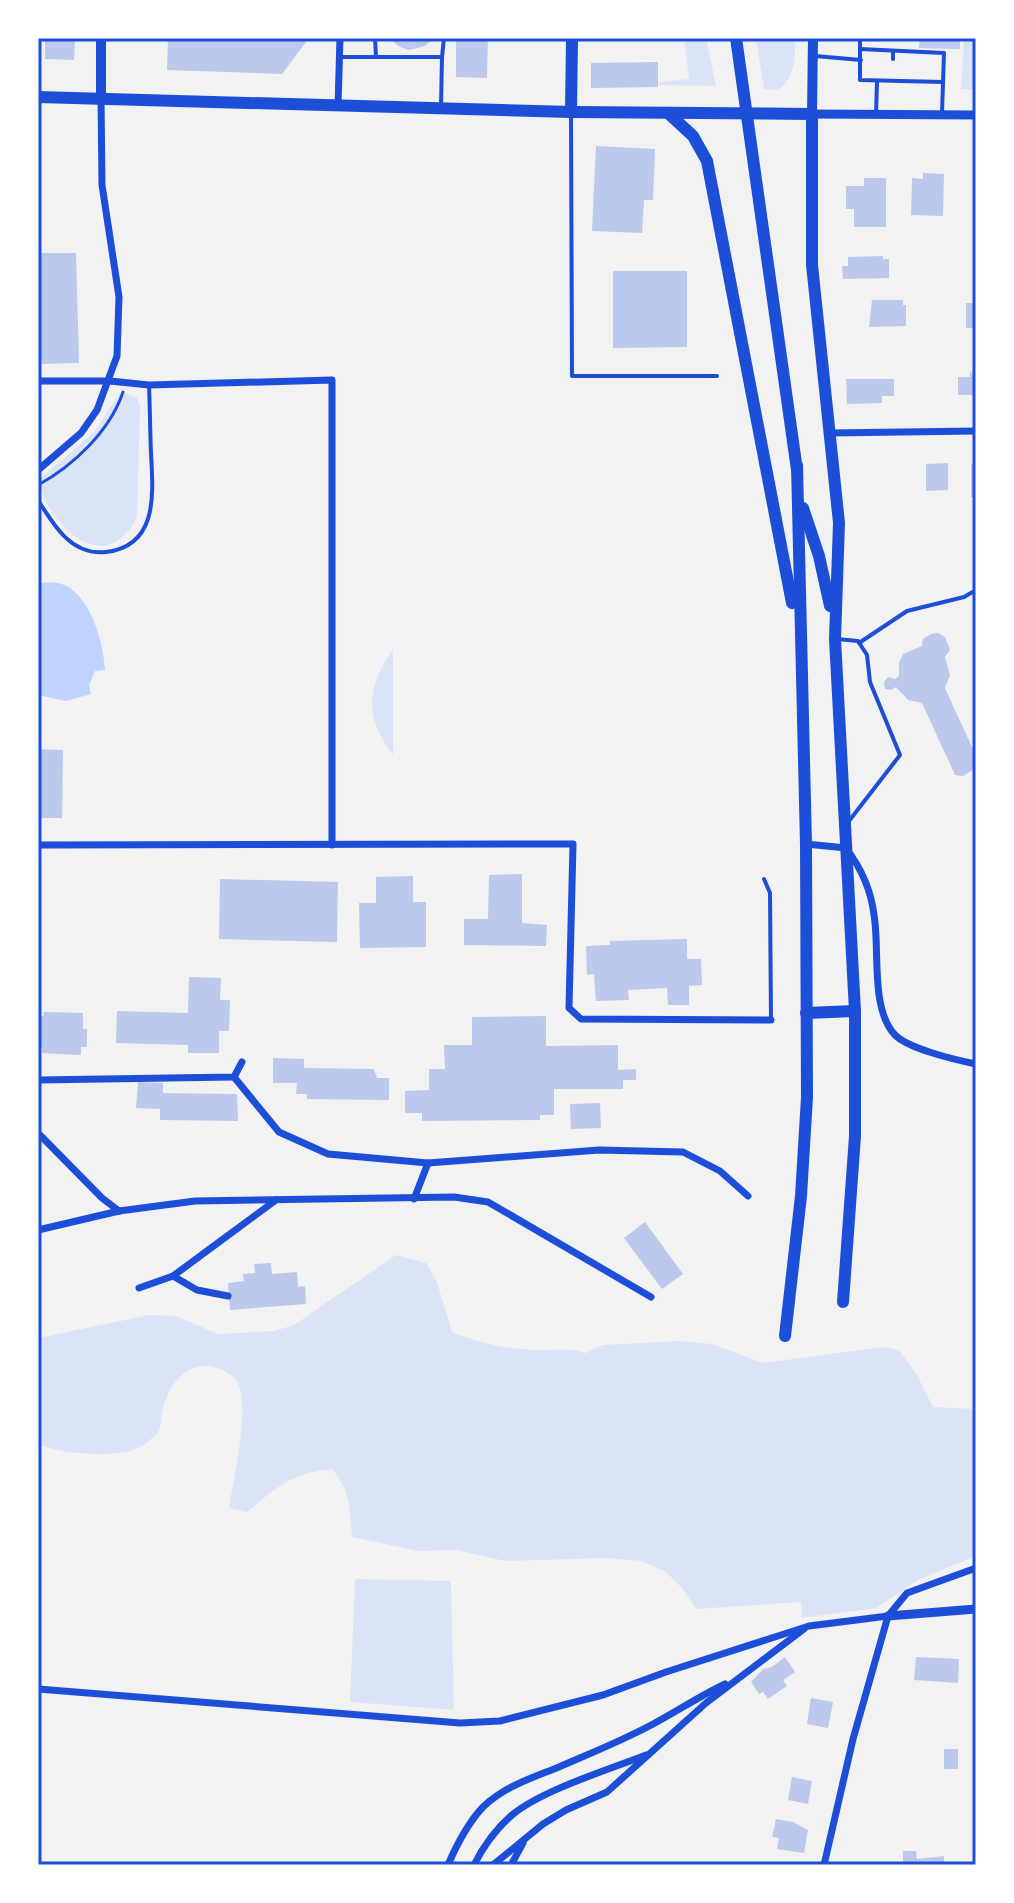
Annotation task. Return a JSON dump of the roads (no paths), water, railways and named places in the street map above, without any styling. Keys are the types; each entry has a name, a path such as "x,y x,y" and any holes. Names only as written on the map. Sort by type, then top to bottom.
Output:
{"main road":[{"path":"101,38 101,98"},
{"path":"571,112 572,38"},
{"path":"736,38 803,507 828,589 835,639 855,1011 855,1136 843,1302"},
{"path":"813,38 812,265 839,523 835,639"},
{"path":"38,97 571,112 812,114"},
{"path":"668,113 693,136 707,161 789,585 803,702"},
{"path":"785,1336 801,1196 805,1125 806,844 797,465"},
{"path":"806,1013 855,1011"}],"street":[{"path":"338,106 340,38"},
{"path":"38,470 81,433 97,410 117,356 119,297 102,185 101,98"},
{"path":"812,114 976,115"},
{"path":"38,381 110,381 149,385 332,380 332,845"},
{"path":"829,433 976,431"},
{"path":"38,845 573,844 569,1008 581,1019 771,1020"},
{"path":"806,844 846,848 863,871 874,914 879,995 894,1034 906,1042 976,1064"},
{"path":"234,1077 242,1062"},
{"path":"38,1080 234,1077"},
{"path":"234,1077 279,1132 328,1154 428,1163 599,1150 683,1152 720,1171 748,1196"},
{"path":"38,1133 102,1198 119,1211"},
{"path":"414,1199 428,1163"},
{"path":"38,1230 119,1211 195,1201 454,1197 488,1202 651,1297"},
{"path":"139,1288 173,1276 277,1199"},
{"path":"173,1276 197,1290 228,1296"},
{"path":"824,1865 853,1739 888,1616 907,1593 976,1568"},
{"path":"38,1689 460,1723 500,1721 603,1695 809,1626 976,1609"},
{"path":"493,1865 566,1810 607,1792 706,1703 809,1626"},
{"path":"448,1865 464,1832 483,1807 502,1792 527,1778 655,1723 693,1699 738,1679"},
{"path":"474,1865 488,1841 512,1815 577,1782 649,1754"},
{"path":"511,1865 526,1838"}],"lane":[{"path":"375,38 376,57"},
{"path":"440,109 444,38"},
{"path":"860,38 860,80 943,82"},
{"path":"860,49 944,53 942,115"},
{"path":"893,51 893,59"},
{"path":"917,52 917,60"},
{"path":"812,56 861,60"},
{"path":"339,57 442,57"},
{"path":"892,82 893,75"},
{"path":"917,75 918,83"},
{"path":"876,115 877,82"},
{"path":"571,112 572,376 717,376"},
{"path":"38,500 60,533 91,553 122,549 135,540 146,525 153,501 149,385"},
{"path":"835,639 859,643 907,611 964,597 976,590"},
{"path":"845,826 900,755 873,692 867,655 859,643"},
{"path":"764,879 770,893 771,1020"}],"water":[{"path":"38,583 58,583 69,587 93,619 102,646 105,670 95,671 89,685 91,694 66,701 38,695"}]}
